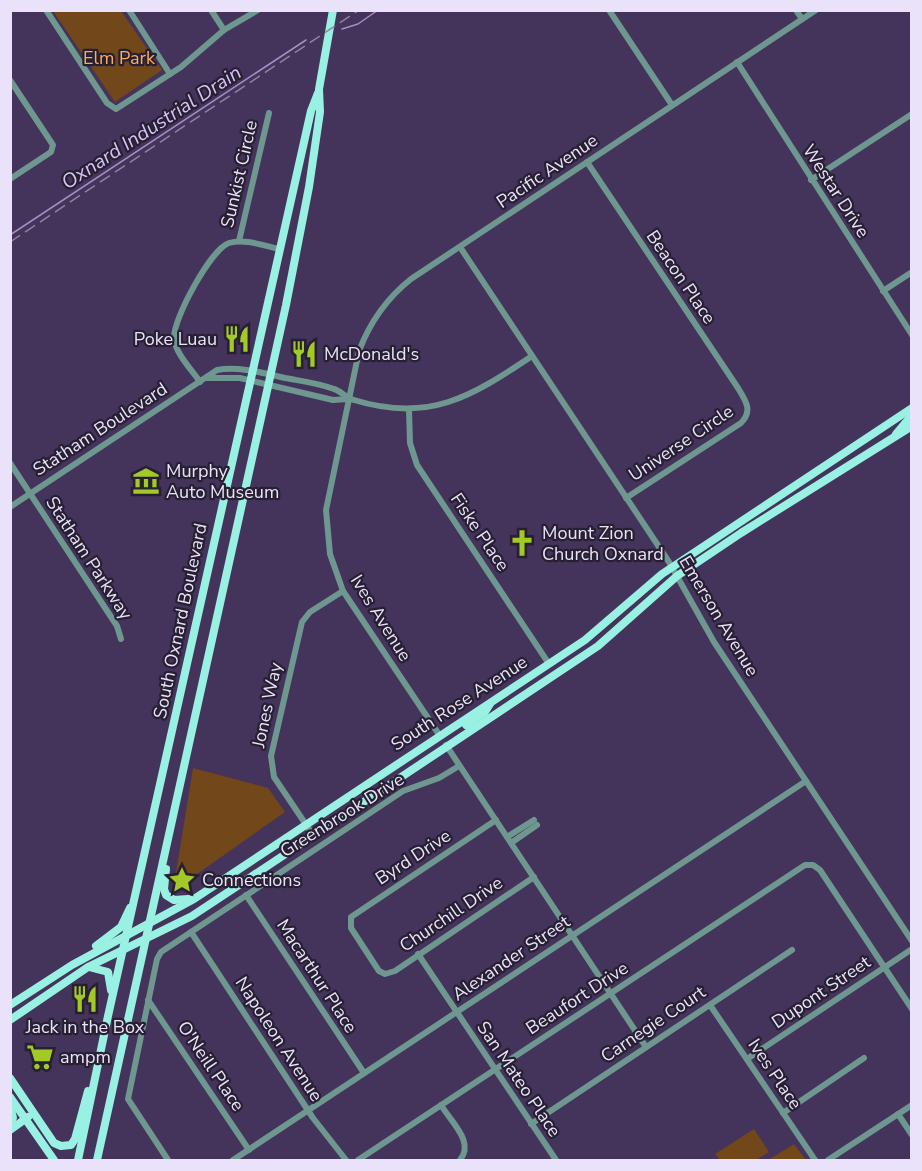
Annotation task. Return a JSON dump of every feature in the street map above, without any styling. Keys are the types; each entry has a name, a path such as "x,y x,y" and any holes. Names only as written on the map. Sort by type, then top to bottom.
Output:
{"main road":[{"name":"South Oxnard Boulevard","path":"78,1161 108,1016 138,891 251,376 311,111 319,89 333,10"},
{"name":"South Oxnard Boulevard","path":"98,1161 147,924 169,838 271,375 309,187 320,112 319,89"},
{"name":"South Rose Avenue","path":"10,1005 72,965 194,899 599,630 642,590 672,568 912,408"},
{"path":"892,439 912,415"},
{"name":"South Rose Avenue","path":"10,1020 88,967 192,916 605,641 677,576 761,520 912,426"},
{"path":"447,746 450,735 485,712 494,699"},
{"path":"169,838 164,890 166,895 174,900 194,899"},
{"path":"72,965 121,927 138,891"},
{"path":"88,967 105,970 110,975 108,1016"},
{"path":"10,1097 54,1143 61,1146 71,1144 75,1139 100,1056"},
{"path":"10,1078 54,1161"},
{"path":"10,1104 14,1118 10,1123"},
{"path":"10,1130 30,1116"}],"street":[{"path":"46,10 107,103 116,109 170,74 224,30 258,10"},
{"path":"129,10 170,74"},
{"path":"211,10 224,30"},
{"path":"609,10 672,105"},
{"path":"796,10 802,19"},
{"name":"Pacific Avenue","path":"349,399 363,342 382,308 402,287 816,10"},
{"name":"Westar Drive","path":"736,63 912,335"},
{"path":"10,80 52,141 53,149 10,179"},
{"name":"Sunkist Circle","path":"239,242 268,113"},
{"path":"811,180 912,114"},
{"name":"Beacon Place","path":"587,162 738,388 748,409"},
{"name":"Sunkist Circle","path":"200,382 177,348 174,334 210,260 225,245 239,242 280,249"},
{"name":"Emerson Avenue","path":"460,247 672,568 714,642 912,941"},
{"path":"882,291 912,272"},
{"name":"Statham Boulevard","path":"10,507 217,370 227,368 251,376 268,385 333,400 349,399 410,410 441,405 472,394 532,356"},
{"name":"Statham Boulevard","path":"251,376 271,375 337,389 349,399"},
{"name":"Ives Avenue","path":"349,399 326,510 330,554 344,591 440,736"},
{"name":"Universe Circle","path":"626,498 741,423 746,418 748,409"},
{"name":"Fiske Place","path":"410,410 410,443 417,465 549,664"},
{"name":"Statham Parkway","path":"10,463 117,626 121,639"},
{"name":"Jones Way","path":"313,835 274,777 271,756 302,622 310,612 344,591"},
{"path":"447,746 646,1047"},
{"name":"Greenbrook Drive","path":"168,1161 128,1099 158,956 190,932 403,791 440,778 459,766"},
{"name":"Alexander Street","path":"233,1161 806,781"},
{"name":"Byrd Drive","path":"386,974 377,968 351,928 349,921 354,913 496,820"},
{"path":"509,840 536,822"},
{"name":"Beaufort Drive","path":"358,1161 801,866 813,865 820,870 884,968"},
{"name":"Churchill Drive","path":"386,974 395,971 534,877"},
{"name":"Macarthur Place","path":"246,895 364,1073"},
{"name":"Napoleon Avenue","path":"190,932 308,1110 346,1161"},
{"name":"Dupont Street","path":"747,1059 912,949"},
{"name":"Carnegie Court","path":"531,1124 792,950"},
{"name":"San Mateo Place","path":"418,954 556,1161"},
{"path":"884,968 912,1009"},
{"name":"O'Neill Place","path":"148,1000 249,1150"},
{"name":"Ives Place","path":"710,1005 815,1161"},
{"path":"783,1113 864,1058"},
{"path":"828,1161 912,1105"},
{"path":"441,1106 465,1141 466,1150 460,1161"},
{"path":"898,1114 912,1135"},
{"path":"840,1153 844,1161"}],"green space":[{"name":"Elm Park","path":"53,11 121,11 162,70 115,102"},
{"path":"193,768 268,788 285,812 173,891"},
{"path":"754,1129 769,1152 756,1160 720,1160 715,1154"},
{"path":"794,1144 806,1160 768,1160"}],"waterway":[{"name":"Oxnard Industrial Drain","path":"342,29 358,24 378,10"},
{"name":"Oxnard Industrial Drain","path":"10,235 306,40"}],"railway":[{"path":"10,242 359,10"}],"place":[{"name":"Poke Luau","path":"237,339"},
{"name":"McDonald's","path":"304,354"},
{"name":"Murphy Auto Museum","path":"146,481"},
{"name":"Mount Zion Church Oxnard","path":"522,543"},
{"name":"Connections","path":"182,880"},
{"name":"Jack in the Box","path":"85,999"},
{"name":"ampm","path":"40,1057"}]}
